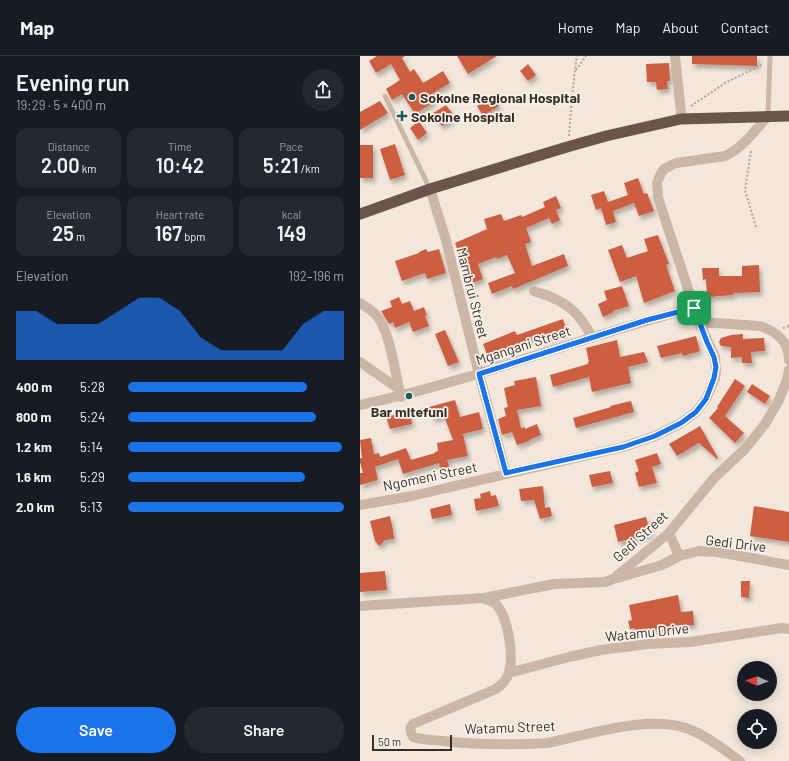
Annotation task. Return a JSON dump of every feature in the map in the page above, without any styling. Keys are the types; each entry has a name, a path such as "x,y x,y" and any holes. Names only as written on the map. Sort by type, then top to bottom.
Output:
{"highway":[{"path":"360,214 430,190 567,147 681,115 789,116"}],"street":[{"path":"675,56 681,115"},
{"name":"Ngomeni Street","path":"360,505 412,496 623,447 655,436 681,423 696,412 706,399 716,371 714,357 694,308 662,210 658,188 659,178 664,169 676,163 730,154 743,143 768,116"},
{"name":"Mambrui Street","path":"430,190 446,240 479,374 506,473"},
{"path":"534,291 562,302 584,323 592,338"},
{"path":"360,303 372,310 380,322 389,346 400,393"},
{"name":"Mgangani Street","path":"360,405 400,393 479,374 647,320 694,308"},
{"path":"699,322 760,326 768,329 775,332 785,343 789,353 789,360"},
{"path":"360,362 400,393"},
{"name":"Gedi Street","path":"483,598 554,584 605,582 613,579 669,533 714,478 745,449 765,424 778,402 787,380 789,370"},
{"path":"669,533 679,556"},
{"name":"Gedi Drive","path":"613,579 662,565 679,556 699,551 718,552 789,565"},
{"path":"360,606 483,598 494,602 500,611 507,630 512,657 509,673"},
{"name":"Watamu Drive","path":"509,673 568,657 601,650 648,644 690,642 782,628 789,629"},
{"name":"Watamu Street","path":"509,673 505,682 496,689 413,724 410,733 413,737 459,743 489,745 547,743 636,725 664,724 680,726 692,730 740,761"}],"lane":[{"path":"768,116 771,57"},
{"path":"386,96 430,190"}],"path":[{"path":"567,147 577,56"},
{"path":"575,71 586,56"},
{"path":"681,115 725,83 761,65 771,57"},
{"path":"751,148 745,190 756,227"}],"building":[{"path":"377,56 405,56 402,58 410,72 414,69 423,83 443,71 450,83 430,95 434,102 415,114 402,94 392,100 386,89 400,80 391,64 376,73 369,61"},
{"path":"457,56 497,56 468,74"},
{"path":"692,56 757,56 757,66 692,64"},
{"path":"669,63 670,81 667,81 668,89 657,90 656,82 647,82 646,64"},
{"path":"528,64 536,75 528,81 520,71"},
{"path":"493,96 499,106 483,116 477,106"},
{"name":"Sokoine Regional Hospital","path":"380,101 388,113 360,130 360,112"},
{"path":"446,105 455,117 442,126 433,113"},
{"path":"419,121 427,133 418,140 410,128"},
{"path":"395,144 405,175 390,180 380,149"},
{"path":"360,145 373,145 373,178 360,178"},
{"path":"638,178 644,194 647,193 654,211 639,216 634,203 613,211 616,222 606,225 601,208 596,210 591,195 604,191 608,202 628,195 624,183"},
{"path":"556,196 561,208 556,210 560,220 552,224 549,218 526,228 531,242 525,244 532,266 564,254 568,266 513,289 512,286 492,294 488,283 515,273 507,255 497,259 496,257 478,264 483,279 469,284 455,243 487,229 484,219 501,214 504,221 521,215 522,217 545,207 543,202"},
{"path":"658,235 669,264 666,265 675,291 644,303 636,276 620,282 608,250 622,245 627,258 648,251 644,239"},
{"path":"426,249 428,252 439,249 446,273 427,279 425,273 402,281 395,261 419,253"},
{"path":"759,265 760,292 733,293 733,295 707,297 706,279 703,280 702,268 719,268 719,276 742,276 742,266"},
{"path":"622,286 629,306 613,311 614,312 603,317 598,304 607,300 604,291"},
{"path":"399,297 402,304 410,301 414,311 424,307 427,315 425,316 429,326 413,332 409,322 395,328 393,322 389,324 381,311 392,307 390,301"},
{"path":"563,319 567,332 541,340 539,335 529,337 529,342 489,360 483,344 515,331 517,335"},
{"path":"445,330 459,362 448,366 435,334"},
{"path":"743,334 743,339 764,338 765,351 751,352 752,363 742,363 742,357 731,358 731,347 721,346 719,342 721,338"},
{"path":"696,336 700,351 683,356 682,353 661,358 657,346"},
{"path":"617,340 620,357 644,352 648,362 628,367 631,383 592,392 589,377 553,387 550,375 588,364 589,362 586,348"},
{"path":"536,377 541,406 517,410 521,428 525,427 525,429 537,424 541,435 517,445 512,432 502,435 498,419 506,416 504,408 508,407 504,388 515,385 514,381"},
{"path":"735,379 745,386 725,416 744,433 735,443 709,418 718,408 717,407"},
{"path":"752,384 770,396 765,404 747,392"},
{"path":"455,400 460,417 479,412 483,429 463,434 468,456 447,460 450,469 441,472 439,463 403,474 398,459 375,467 378,480 360,485 360,473 363,473 360,462 360,458 362,458 360,440 371,438 374,454 379,453 380,457 406,448 411,460 435,453 438,451 437,443 453,440 444,416 433,419 429,407"},
{"path":"631,401 634,412 576,428 573,418"},
{"path":"409,411 412,424 390,429 386,417"},
{"path":"700,426 718,458 717,459 699,443 677,456 669,444"},
{"path":"657,453 661,464 652,467 657,483 639,487 635,473 639,471 635,460"},
{"path":"610,471 613,483 592,487 589,475"},
{"path":"543,486 545,508 550,507 552,516 540,519 534,500 521,501 519,489"},
{"path":"490,491 491,496 496,495 499,506 476,511 474,499 481,498 480,494"},
{"path":"450,504 452,515 432,519 430,509"},
{"path":"754,506 789,512 789,542 750,536"},
{"path":"390,516 394,539 385,540 379,546 375,541 370,521"},
{"path":"646,517 651,534 618,542 614,525"},
{"path":"385,571 387,590 360,592 360,573"},
{"path":"741,581 750,581 749,598 741,597"},
{"path":"678,595 681,612 693,611 694,625 678,625 636,633 635,628 630,629 628,621 632,620 629,605"}],"place":[{"name":"Sokoine Regional Hospital","path":"412,97"},
{"name":"Sokoine Hospital","path":"402,116"},
{"name":"Bar mitefuni","path":"409,396"}],"route":[{"path":"694,308 714,357 716,367 714,378 706,399 696,412 681,423 655,436 623,447 506,473 479,374 647,320 694,308"}]}
